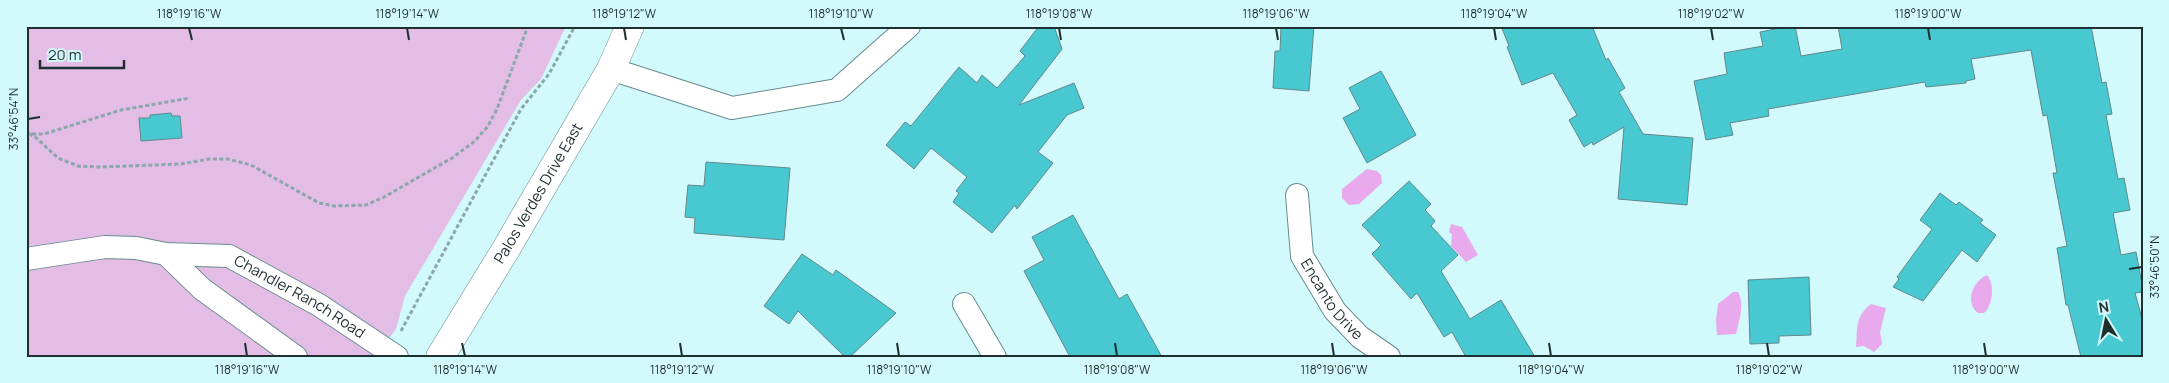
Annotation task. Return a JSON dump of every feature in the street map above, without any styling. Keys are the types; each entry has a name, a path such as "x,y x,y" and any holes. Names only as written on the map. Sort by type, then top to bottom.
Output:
{"main road":[{"name":"Palos Verdes Drive East","path":"440,357 506,249 611,69 630,26"}],"street":[{"path":"611,69 732,108 837,90 909,26"},
{"name":"Encanto Drive","path":"1297,195 1302,256 1335,311 1360,337 1389,357"},
{"name":"Chandler Ranch Road","path":"26,259 105,248 136,248 166,254 229,256 319,305 397,357"},
{"path":"166,254 202,289 296,357"},
{"path":"964,304 995,357"}],"path":[{"path":"32,134 58,158 78,166 99,168 181,164 209,159 234,160 251,165 319,203 334,206 366,205 384,197 452,158 475,140 488,126 497,109 528,26"},
{"path":"406,323 521,109 549,74 575,26"},
{"path":"26,132 44,134 121,110 190,98"},
{"path":"26,141 32,134"}],"shaded area":[{"path":"26,26 566,26 541,79 521,100 405,296 396,329 375,357 26,357"},
{"path":"1367,169 1377,171 1381,175 1382,183 1359,204 1349,205 1342,198 1342,189"},
{"path":"1451,224 1462,227 1478,255 1466,262 1451,246 1452,234 1449,232"},
{"path":"1987,275 1992,289 1991,300 1984,313 1978,313 1972,303 1972,292 1978,282"},
{"path":"1733,292 1738,292 1741,302 1741,313 1736,334 1717,335 1718,304"},
{"path":"1871,304 1886,308 1880,332 1882,344 1874,352 1864,346 1856,347 1859,319"}],"building":[{"path":"1039,26 1054,26 1062,49 1019,105 1074,83 1084,108 1067,115 1038,152 1053,163 1017,209 1015,205 992,233 953,202 959,193 956,191 967,177 931,148 914,169 886,145 905,122 911,126 959,67 977,83 982,75 997,88 1025,56 1020,51"},
{"path":"1281,26 1314,26 1309,91 1273,88 1275,51 1280,51"},
{"path":"1501,26 1592,26 1606,60 1608,58 1625,88 1619,92 1643,134 1693,138 1687,205 1618,199 1624,127 1593,145 1592,142 1584,147 1569,120 1577,115 1553,73 1522,85"},
{"path":"1795,26 1801,56 1842,49 1838,26 2091,26 2102,83 2106,82 2112,114 2106,115 2118,179 2124,178 2130,210 2113,213 2121,255 2136,252 2143,289 2143,292 2135,293 2143,322 2143,357 2081,357 2068,305 2066,305 2057,248 2067,246 2053,173 2057,173 2047,115 2043,116 2031,50 1971,59 1975,79 1966,81 1966,83 1926,87 1925,82 1768,109 1769,116 1730,123 1733,135 1706,140 1694,81 1727,74 1724,53 1763,46 1760,32"},
{"path":"1381,71 1416,135 1367,163 1343,118 1360,109 1349,88"},
{"path":"171,113 172,116 180,116 182,138 141,141 139,118 150,118 150,115"},
{"path":"706,162 790,168 784,240 694,233 695,218 685,217 688,185 704,186"},
{"path":"1409,181 1431,204 1425,210 1435,221 1431,226 1458,255 1441,271 1470,319 1501,300 1535,357 1466,357 1452,332 1444,337 1417,293 1411,299 1372,254 1381,245 1362,225"},
{"path":"1940,193 1956,205 1959,202 1983,220 1980,223 1996,235 1977,262 1962,250 1923,301 1893,287 1899,279 1897,277 1932,229 1920,220"},
{"path":"1073,215 1119,299 1127,294 1162,357 1070,357 1024,271 1044,260 1032,237"},
{"path":"802,254 833,275 836,270 896,313 850,357 845,357 798,311 789,324 764,306"},
{"path":"1809,277 1811,335 1779,336 1779,343 1750,344 1748,280"}]}
